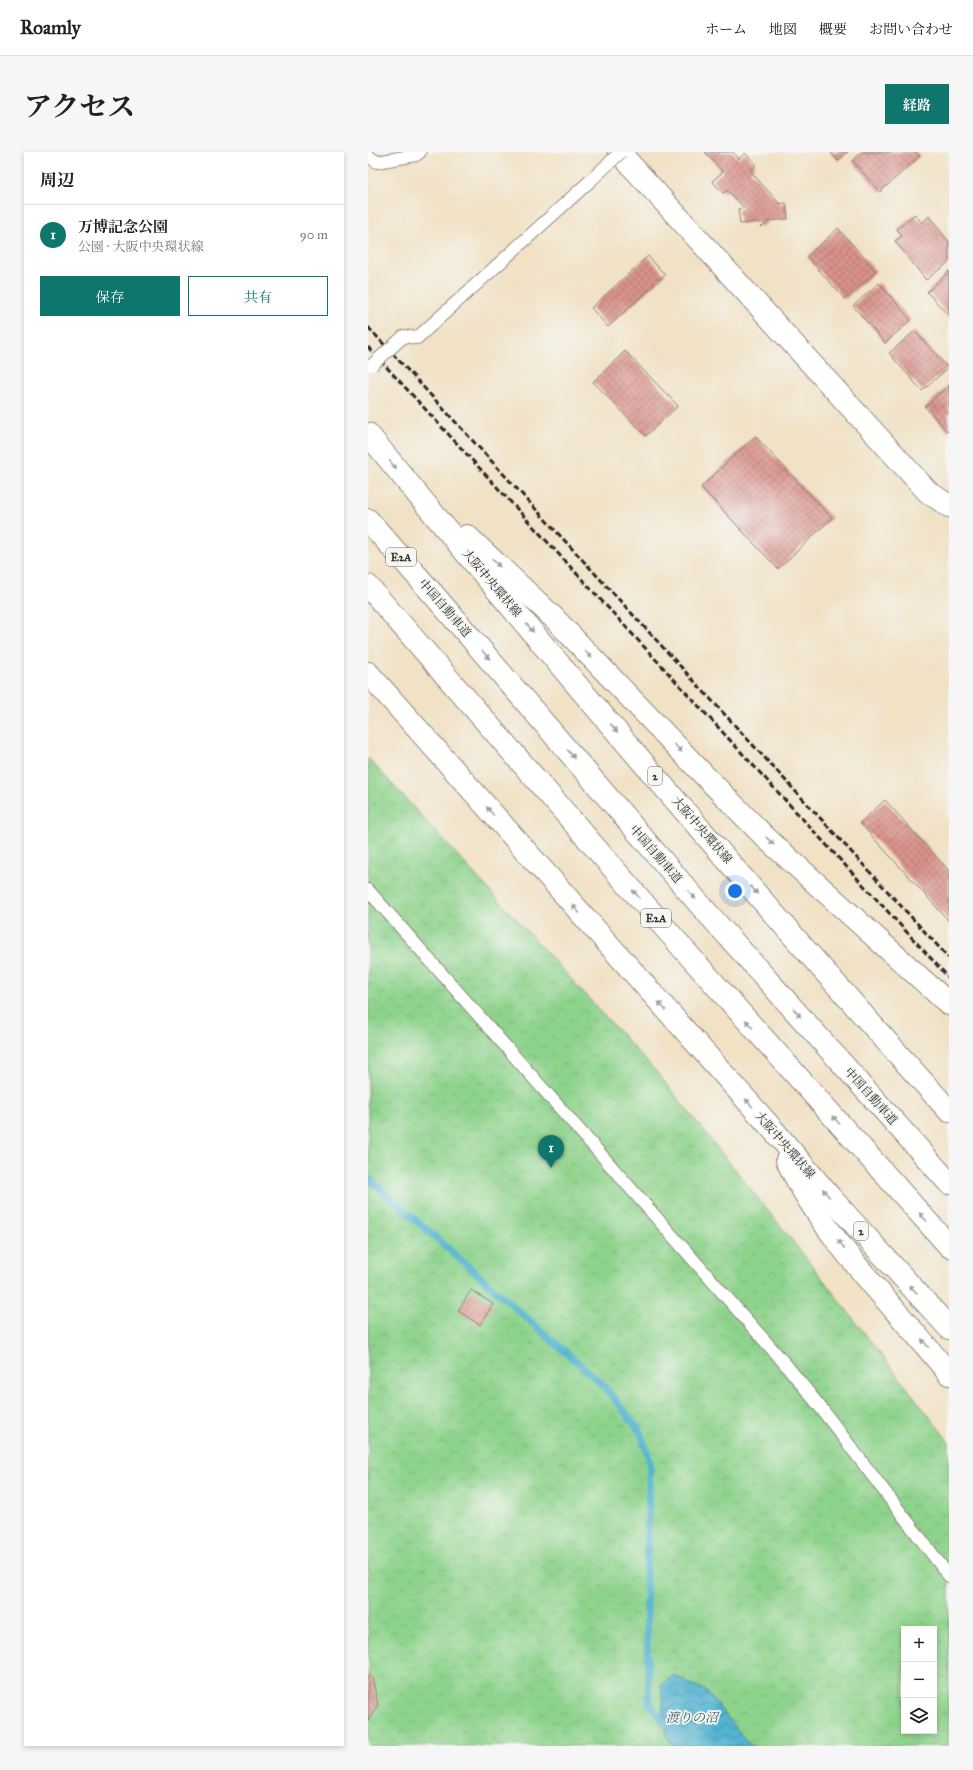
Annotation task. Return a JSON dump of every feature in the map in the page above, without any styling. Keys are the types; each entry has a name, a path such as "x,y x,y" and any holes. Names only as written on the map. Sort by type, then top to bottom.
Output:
{"main road":[{"path":"620,152 928,492 949,506"},
{"name":"大阪中央環状線","path":"368,434 414,491 678,803 949,1110"},
{"path":"414,491 487,553 554,618 766,838 949,1004"},
{"path":"368,509 433,594"},
{"name":"中国自動車道","path":"368,520 702,907 949,1183"},
{"name":"E2A","path":"368,586 686,952 949,1246"},
{"path":"368,597 410,633"},
{"name":"大阪中央環状線","path":"368,673 831,1198 949,1328"},
{"path":"774,1132 796,1180 826,1224 846,1251 949,1374"}],"lane":[{"path":"368,156 377,162 416,155 420,152"},
{"path":"368,369 404,336 417,338 620,152"},
{"path":"368,890 787,1366 826,1414 949,1576"}],"green space":[{"path":"368,758 658,1074 810,1263 949,1442 949,1746 368,1746"}],"water":[{"name":"渡りの沼","path":"674,1675 706,1691 750,1745 753,1746 673,1746 666,1735 661,1685"}],"building":[{"path":"705,152 733,152 739,159 745,153 756,165 750,171 780,204 786,203 788,219 769,221 762,227 757,222 740,224 738,209 744,208 727,190 723,193 712,181 723,172"},
{"path":"830,152 848,152 838,161"},
{"path":"862,152 916,152 920,156 880,192 852,161"},
{"path":"915,214 922,223 929,216 949,242 949,262 926,280 895,241 902,236 897,229"},
{"path":"838,228 876,271 845,299 807,257"},
{"path":"648,256 665,275 608,327 591,308"},
{"path":"949,271 949,316 927,292"},
{"path":"879,283 911,320 885,343 853,306"},
{"path":"915,331 948,368 922,391 889,353"},
{"path":"625,351 678,406 646,436 593,382"},
{"path":"949,385 949,433 925,407"},
{"path":"755,436 832,518 778,569 701,487"},
{"path":"885,800 949,871 949,921 860,823"},
{"path":"471,1290 493,1304 480,1325 458,1311"},
{"path":"368,1674 372,1677 378,1705 368,1721"}],"waterway":[{"path":"368,1178 604,1386 640,1431 650,1462 646,1580 649,1703 665,1723"}],"railway":[{"path":"368,327 949,958"},
{"path":"368,347 949,978"}],"place":[{"name":"万博記念公園","path":"551,1168"}]}
